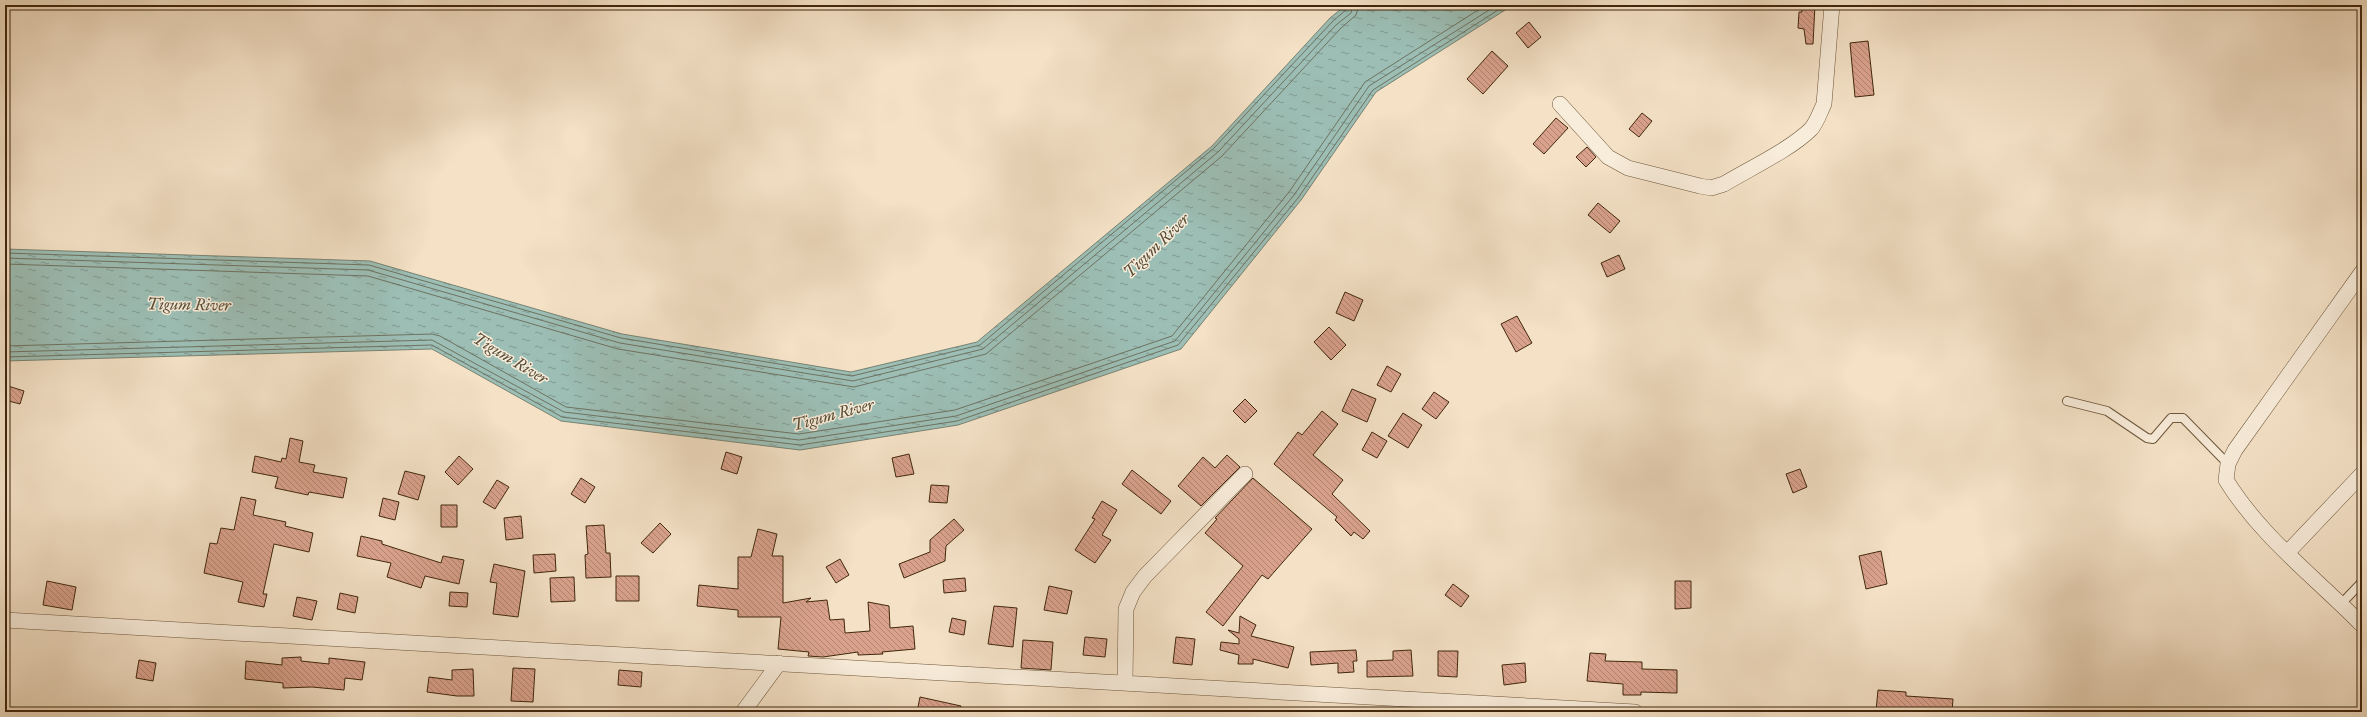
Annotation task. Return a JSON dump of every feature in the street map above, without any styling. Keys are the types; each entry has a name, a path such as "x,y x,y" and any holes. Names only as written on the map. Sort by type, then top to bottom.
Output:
{"street":[{"path":"1560,104 1608,157 1628,168 1705,187 1724,184 1796,140 1811,128 1818,119 1824,104 1832,5"},
{"path":"2360,280 2279,387 2228,464 2226,480 2234,493 2287,553 2362,625"},
{"path":"1125,682 1126,609 1133,592 1145,576 1245,474"},
{"path":"2287,553 2362,474"},
{"path":"5,620 1125,682 1564,710 1635,712"},
{"path":"743,712 779,663"}],"lane":[{"path":"2067,400 2107,411 2147,438 2153,439 2172,418 2183,418 2228,464"},
{"path":"2341,604 2362,582"}],"water":[{"name":"Tigum River","path":"1346,5 1513,5 1376,92 1301,200 1181,349 958,425 800,450 561,421 432,349 5,361 5,249 370,261 622,334 851,372 977,342 1212,146 1330,18"}],"building":[{"path":"1801,5 1815,5 1813,44 1806,44 1804,29 1798,28 1799,12 1802,12"},
{"path":"1529,22 1541,37 1528,48 1516,33"},
{"path":"1868,41 1874,95 1855,97 1850,43"},
{"path":"1492,51 1508,66 1483,94 1467,79"},
{"path":"1642,113 1652,121 1639,137 1629,129"},
{"path":"1556,118 1568,128 1544,154 1533,144"},
{"path":"1587,147 1596,157 1586,167 1576,157"},
{"path":"1598,203 1620,221 1610,233 1588,215"},
{"path":"1619,255 1625,269 1607,277 1601,263"},
{"path":"1345,292 1363,300 1354,321 1336,313"},
{"path":"1517,316 1532,343 1516,352 1501,324"},
{"path":"1329,327 1346,345 1331,360 1314,342"},
{"path":"1387,366 1401,374 1391,392 1377,385"},
{"path":"8,386 24,391 20,404 5,400"},
{"path":"1352,389 1376,399 1367,422 1342,411"},
{"path":"1434,392 1449,402 1436,419 1422,409"},
{"path":"1245,399 1257,411 1245,423 1233,411"},
{"path":"1322,411 1338,424 1313,455 1343,480 1332,494 1370,531 1363,539 1354,532 1351,536 1335,520 1337,517 1274,464 1298,432 1302,435"},
{"path":"1403,413 1422,425 1408,448 1388,436"},
{"path":"1372,432 1387,441 1377,458 1362,450"},
{"path":"290,438 303,441 299,462 315,465 313,472 347,478 343,498 309,492 308,495 275,488 278,477 252,472 255,456 281,462 282,458 286,459"},
{"path":"726,452 742,457 737,474 721,469"},
{"path":"909,454 914,474 896,477 892,458"},
{"path":"1227,455 1240,467 1201,506 1178,486 1203,457 1215,468"},
{"path":"459,456 473,469 458,485 445,472"},
{"path":"1800,469 1807,487 1793,493 1786,474"},
{"path":"1132,470 1171,501 1161,514 1122,484"},
{"path":"405,471 425,476 418,500 398,494"},
{"path":"581,478 595,487 585,503 571,494"},
{"path":"1253,478 1312,529 1268,579 1262,575 1223,626 1206,612 1243,566 1205,533 1217,519 1215,518"},
{"path":"497,480 509,487 495,509 483,502"},
{"path":"931,485 949,486 947,503 929,502"},
{"path":"241,497 256,500 253,515 286,522 285,526 313,533 309,552 274,544 263,594 267,594 264,607 238,602 243,582 204,573 210,543 217,544 221,528 234,530"},
{"path":"383,498 399,502 395,520 379,516"},
{"path":"1102,501 1117,510 1102,535 1111,540 1095,563 1075,550 1095,519 1092,518"},
{"path":"441,505 457,505 457,527 441,527"},
{"path":"521,516 523,538 506,540 504,518"},
{"path":"954,519 964,530 946,546 945,561 904,578 899,564 930,552 930,540"},
{"path":"660,523 671,534 653,553 641,543"},
{"path":"604,525 606,553 610,553 611,577 586,578 585,555 588,554 586,526"},
{"path":"758,529 777,534 772,556 783,556 783,603 811,598 806,602 827,600 830,620 844,619 845,633 870,631 868,602 889,606 890,628 913,626 915,649 882,652 883,654 858,655 858,652 823,657 808,656 809,652 778,649 781,617 738,617 738,610 697,606 699,585 738,589 738,557 751,557"},
{"path":"361,536 382,541 382,544 441,563 443,556 464,560 459,584 425,576 421,588 387,577 391,563 357,556"},
{"path":"1881,551 1887,584 1866,589 1859,556"},
{"path":"555,554 556,571 534,573 533,555"},
{"path":"840,559 849,575 836,583 826,567"},
{"path":"494,564 525,571 518,617 493,614 497,583 490,582"},
{"path":"616,576 639,576 639,601 616,601"},
{"path":"574,577 575,601 551,602 550,578"},
{"path":"965,578 966,591 944,593 943,580"},
{"path":"47,581 76,587 72,610 43,605"},
{"path":"1675,581 1691,581 1691,608 1675,609"},
{"path":"1453,584 1469,596 1461,607 1445,595"},
{"path":"1049,586 1072,591 1067,614 1044,610"},
{"path":"450,592 468,593 467,607 449,606"},
{"path":"340,593 358,597 355,613 337,609"},
{"path":"297,597 317,601 312,620 293,616"},
{"path":"994,606 1017,608 1013,647 988,644"},
{"path":"1240,616 1256,625 1251,636 1294,647 1288,668 1253,659 1253,664 1238,664 1239,655 1220,650 1221,642 1239,644 1239,639 1228,630 1239,633"},
{"path":"952,618 966,621 964,635 949,632"},
{"path":"1085,637 1107,639 1105,657 1083,655"},
{"path":"1176,637 1195,639 1192,665 1173,663"},
{"path":"1023,640 1053,642 1051,670 1021,668"},
{"path":"1356,650 1357,661 1353,661 1354,672 1338,673 1338,663 1311,665 1310,652"},
{"path":"1411,650 1413,676 1367,677 1367,661 1393,660 1393,651"},
{"path":"1438,651 1458,651 1457,677 1438,676"},
{"path":"1590,653 1606,654 1605,661 1642,662 1642,669 1677,670 1677,693 1641,692 1641,695 1623,695 1623,684 1587,681"},
{"path":"301,657 301,661 329,664 329,658 365,662 362,680 345,678 344,690 312,687 283,688 283,683 245,679 246,661 282,665 282,658"},
{"path":"139,660 156,663 153,681 136,678"},
{"path":"1525,663 1526,682 1504,685 1502,665"},
{"path":"513,668 535,669 533,702 511,701"},
{"path":"473,669 474,696 457,696 427,692 429,677 452,680 452,670"},
{"path":"619,670 642,672 641,687 618,685"},
{"path":"1878,690 1906,692 1906,696 1953,699 1952,712 1876,711"},
{"path":"920,697 961,706 960,712 917,712"}]}
